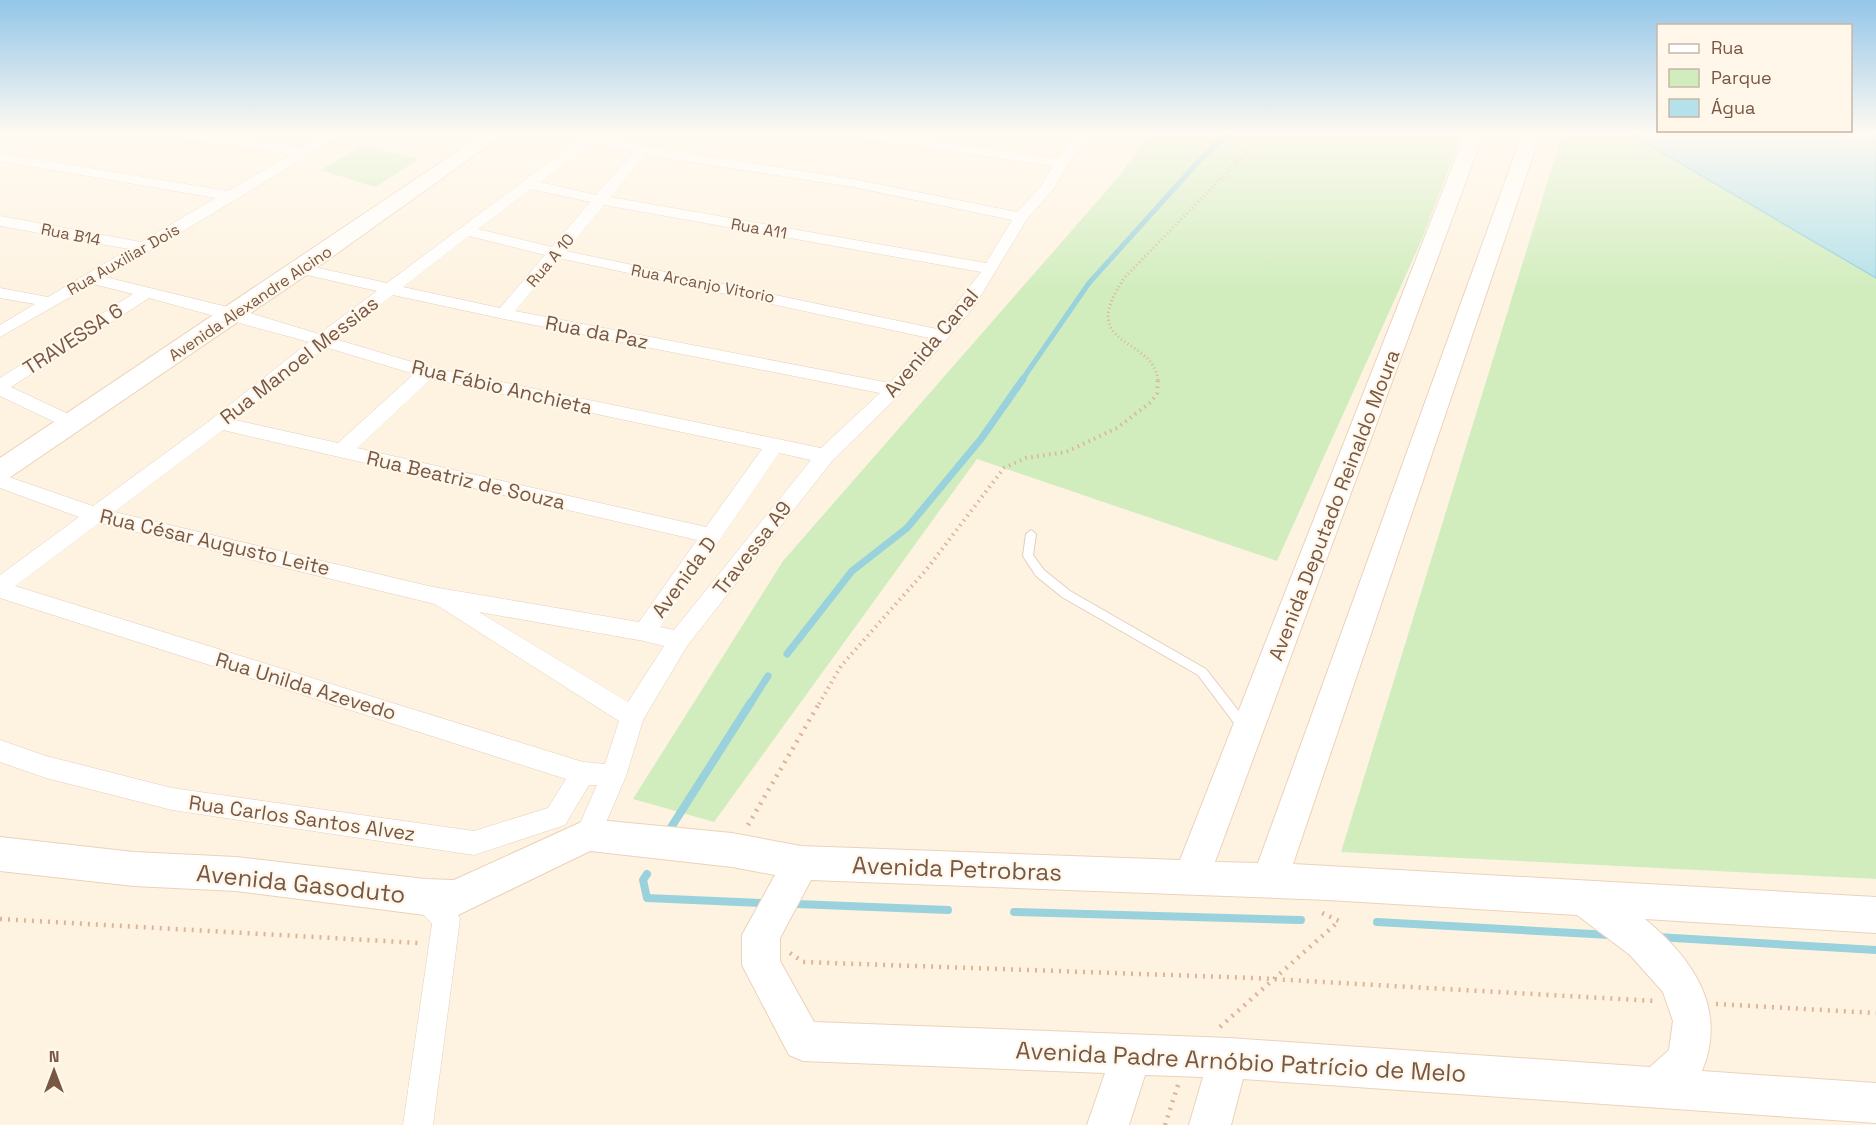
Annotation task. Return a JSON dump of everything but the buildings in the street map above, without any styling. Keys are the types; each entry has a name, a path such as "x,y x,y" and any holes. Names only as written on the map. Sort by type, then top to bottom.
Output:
{"street":[{"path":"164,184 232,196"},
{"name":"Rua Auxiliar Dois","path":"0,332 251,184"},
{"name":"Avenida Alexandre Alcino","path":"0,471 422,184"},
{"name":"Rua Manoel Messias","path":"0,588 220,423 320,342 527,184"},
{"name":"Rua A11","path":"530,184 600,200 991,269"},
{"name":"Rua A 10","path":"504,314 613,184"},
{"path":"860,184 1021,217 1049,184"},
{"name":"Avenida Deputado Reinaldo Moura","path":"1191,877 1455,184"},
{"path":"1270,880 1514,184"},
{"name":"Avenida Canal","path":"825,456 894,390 939,334 968,303 1021,217"},
{"name":"Rua B14","path":"0,221 142,247"},
{"name":"Rua Arcanjo Vitorio","path":"467,231 554,254 830,308 939,334"},
{"name":"Rua da Paz","path":"300,269 504,314 894,390"},
{"name":"Rua Fábio Anchieta","path":"89,278 234,314 320,342 427,372 774,446"},
{"name":"TRAVESSA 6","path":"0,388 147,292"},
{"path":"0,293 49,302"},
{"path":"341,452 427,372"},
{"path":"0,388 72,423"},
{"name":"Rua Beatriz de Souza","path":"220,423 713,536"},
{"path":"774,446 825,456"},
{"name":"Avenida D","path":"588,835 614,776 632,717 679,640 644,632 774,446"},
{"name":"Travessa A9","path":"679,640 825,456"},
{"name":"Rua César Augusto Leite","path":"0,482 96,515 288,558 433,595 644,632"},
{"name":"Rua Unilda Azevedo","path":"0,588 583,773 614,776"},
{"name":"Rua César Augusto Leite","path":"433,595 632,717"},
{"name":"Rua Carlos Santos Alvez","path":"0,751 46,767 172,800 474,843 555,817 583,773"},
{"name":"Avenida Petrobras","path":"588,835 732,850 801,863 1270,880 1320,895"},
{"name":"Avenida Gasoduto","path":"0,854 134,869 236,874 426,897 456,898 588,835"},
{"name":"Avenida Padre Arnóbio Patrício de Melo","path":"801,863 761,935 761,965 803,1041 1229,1058 1876,1103"},
{"path":"1320,895 1583,898 1876,915"},
{"path":"418,1125 446,919 426,897"},
{"path":"1583,898 1621,921 1650,947 1673,974 1691,1007 1694,1031 1685,1062 1657,1087"},
{"path":"1108,1125 1132,1054"},
{"path":"1209,1125 1229,1058"}],"lane":[{"path":"1031,534 1028,555 1040,573 1066,594 1202,672 1248,732"}],"path":[{"path":"732,850 841,666 926,570 1004,468 1018,459 1064,452 1098,439 1145,409 1156,396 1159,384 1156,373 1113,331 1107,321 1107,302 1125,277 1215,184"},
{"path":"1165,1125 1187,1056 1340,921 1320,895"},
{"path":"0,919 441,945"},
{"path":"784,949 803,962 1274,979 1664,1001"},
{"path":"1711,1004 1876,1013"}],"green space":[{"path":"1112,184 1443,184 1422,239 1277,561 977,459 714,822 633,799 783,561"},
{"path":"1547,184 1876,184 1876,879 1341,852"}],"water":[{"path":"1717,184 1876,184 1876,278"}],"waterway":[{"path":"1022,380 1089,283 1178,184"},
{"path":"787,654 852,571 907,528 981,439 1023,379"},
{"path":"750,704 768,676"},
{"path":"670,829 751,702"},
{"path":"647,874 643,880 647,898 761,903"},
{"path":"797,904 948,910"},
{"path":"1014,912 1301,920"},
{"path":"1377,922 1610,935"},
{"path":"1657,937 1876,950"}]}
